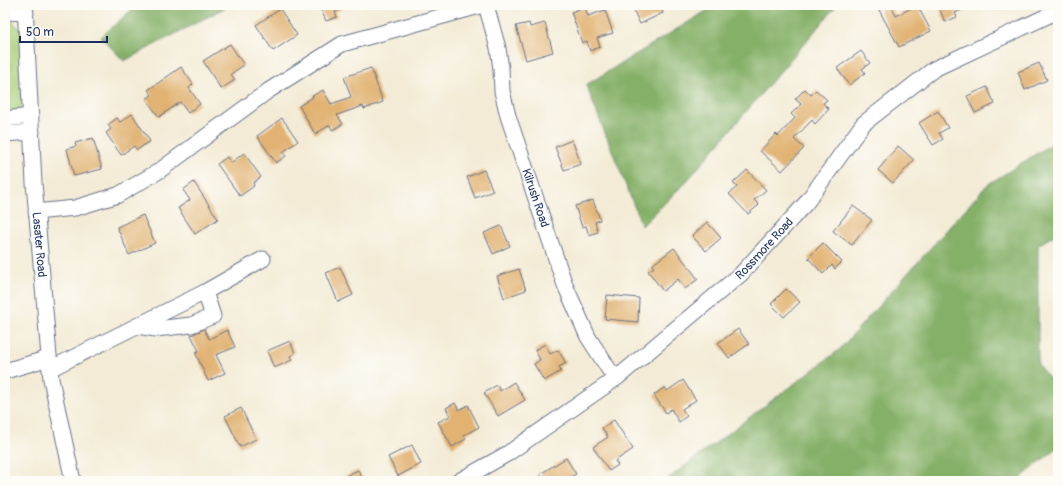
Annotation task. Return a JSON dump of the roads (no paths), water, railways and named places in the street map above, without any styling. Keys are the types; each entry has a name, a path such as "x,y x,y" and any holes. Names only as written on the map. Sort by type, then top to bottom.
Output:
{"street":[{"path":"36,212 75,208 118,195 159,171 268,91 342,44 485,5"},
{"name":"Kilrush Road","path":"485,5 498,48 502,90 508,116 565,285 588,337 610,371 618,377"},
{"path":"5,12 26,9"},
{"name":"Lasater Road","path":"26,9 34,183 49,363 51,379 73,481"},
{"name":"Rossmore Road","path":"459,481 507,454 618,377 741,274 806,202 863,124 934,69 1058,11"},
{"path":"5,119 30,116"},
{"path":"5,134 32,132"},
{"path":"5,371 49,363 137,326 205,292 262,259"},
{"path":"137,326 156,328 191,325 213,316 205,292"}]}
